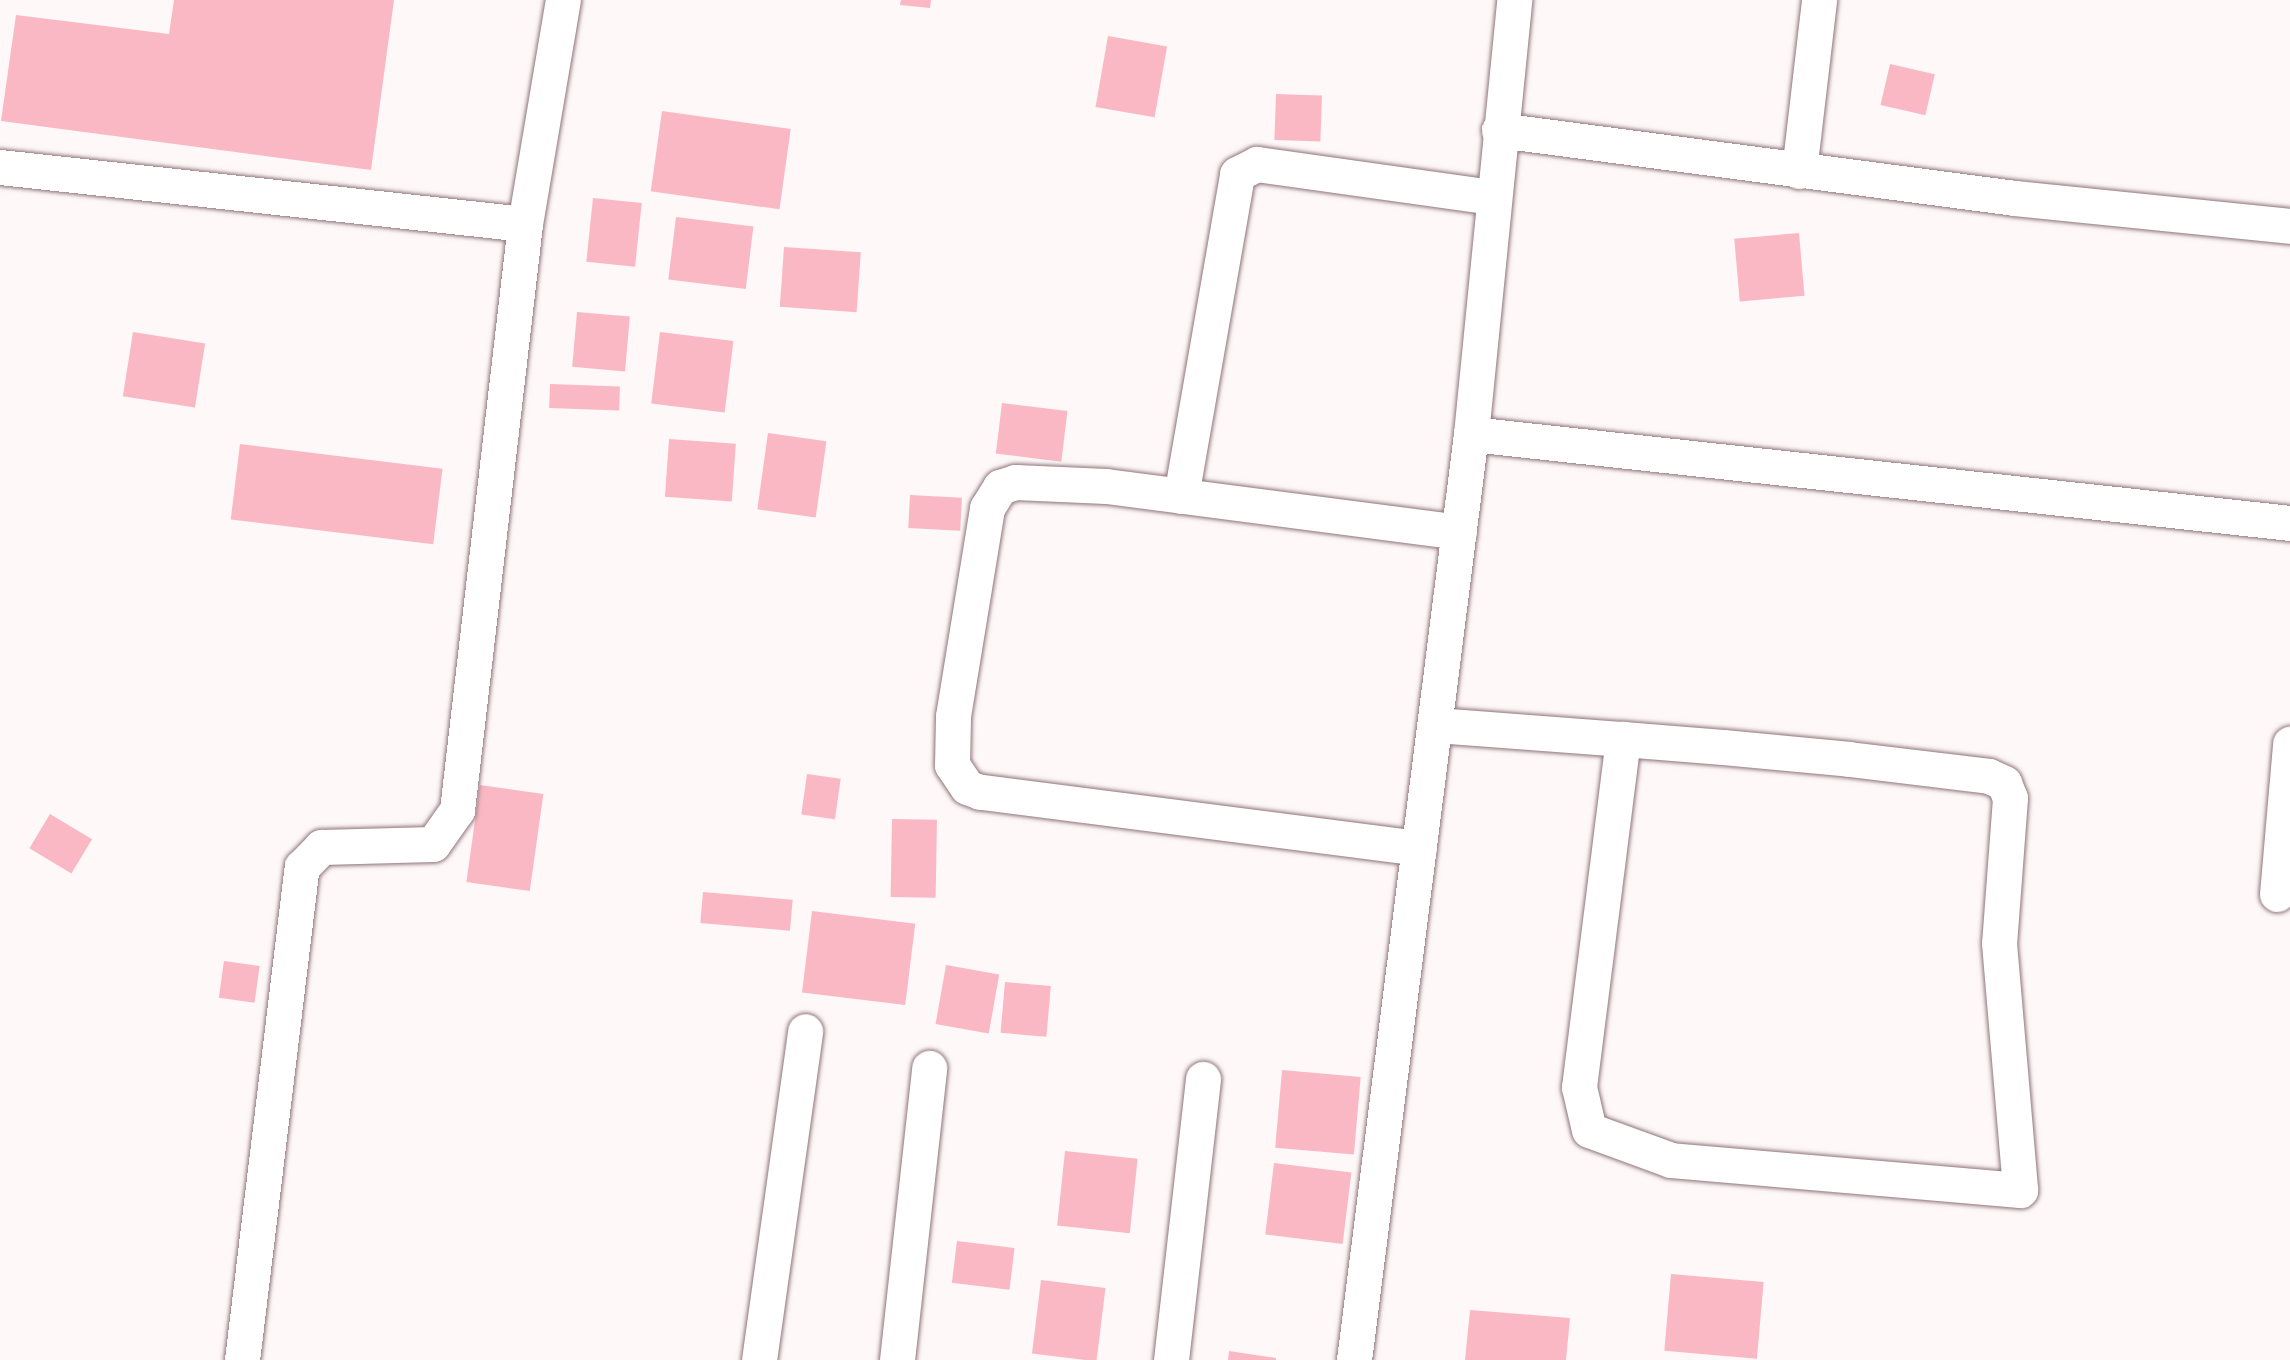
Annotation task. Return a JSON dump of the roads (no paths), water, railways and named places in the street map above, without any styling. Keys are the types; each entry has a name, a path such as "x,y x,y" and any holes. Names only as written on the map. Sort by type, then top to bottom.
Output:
{"street":[{"path":"242,1360 302,868 322,847 433,844 450,829 457,810 524,224 562,0"},
{"path":"1354,1360 1436,725 1514,0"},
{"path":"1799,171 1818,0"},
{"path":"1499,130 1799,171 2290,226"},
{"path":"1181,496 1237,174 1257,164 1491,197"},
{"path":"0,167 524,224"},
{"path":"1470,434 2290,523"},
{"path":"1419,848 980,792 958,778 952,765 953,716 991,498 1000,487 1036,480 1458,532"},
{"path":"1436,725 1623,739 1849,758 1989,776 2004,784 2010,798 1999,943 2020,1190 1671,1160 1589,1130 1579,1088 1623,739"},
{"path":"2277,894 2290,744"},
{"path":"759,1360 804,1031"},
{"path":"897,1360 929,1068"},
{"path":"1171,1360 1203,1078"}]}
